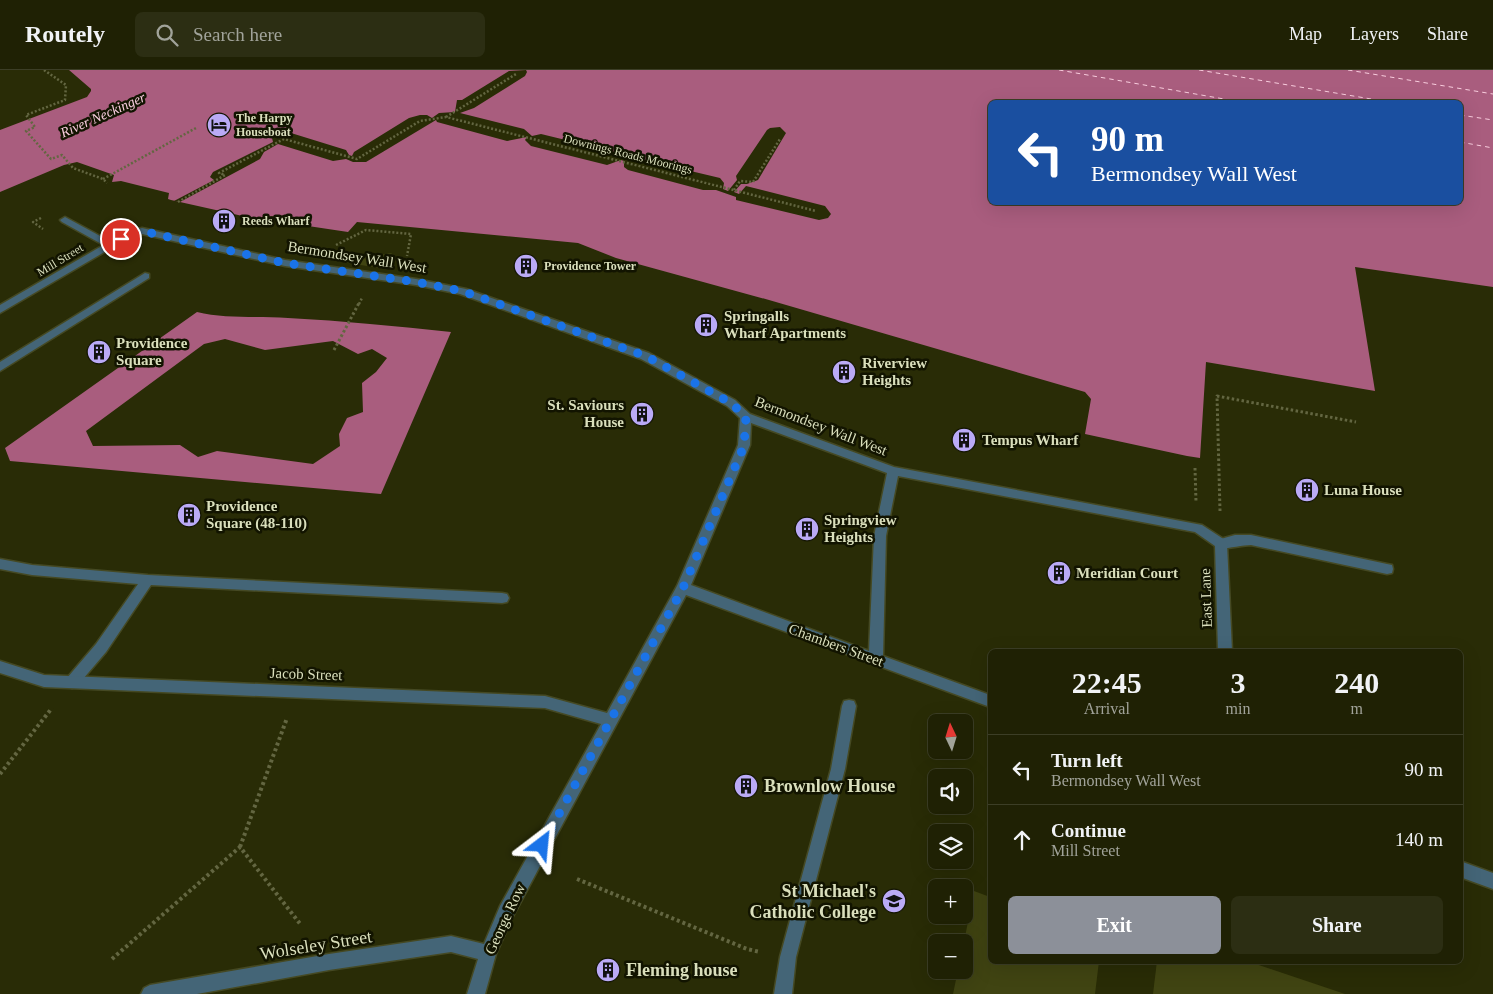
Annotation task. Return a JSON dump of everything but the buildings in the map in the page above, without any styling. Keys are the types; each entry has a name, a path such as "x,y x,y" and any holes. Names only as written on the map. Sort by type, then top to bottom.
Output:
{"street":[{"path":"65,220 110,245"},
{"name":"Mill Street","path":"0,310 133,233 142,231 163,235"},
{"name":"Bermondsey Wall West","path":"163,235 285,263 416,282 462,291 646,356 731,403 746,417 893,471 1198,528 1221,544"},
{"path":"0,367 145,276"},
{"name":"George Row","path":"476,994 488,954 506,912 683,588 744,446 746,417"},
{"path":"876,660 880,536 893,471"},
{"path":"1221,544 1235,540 1251,540 1387,569"},
{"name":"East Lane","path":"1221,544 1225,649"},
{"path":"0,564 32,570 148,580 502,598"},
{"path":"72,682 101,648 148,580"},
{"name":"Chambers Street","path":"683,588 988,700"},
{"name":"Jacob Street","path":"0,667 44,681 308,690 545,702 610,720"},
{"path":"783,994 788,957 838,769 849,706"},
{"path":"1463,871 1493,881"},
{"name":"Wolseley Street","path":"150,994 329,962 451,944 488,954"}],"path":[{"path":"44,70 66,85 64,100 26,115 35,127 26,131 51,159 62,155 74,168 104,179 106,184"},
{"name":"Downings Roads Moorings","path":"446,118 516,74"},
{"name":"Downings Roads Moorings","path":"178,202 225,176 219,173 284,139 357,159 420,121 446,118 816,211"},
{"path":"104,179 196,128"},
{"path":"734,190 740,180 753,182 780,139"},
{"path":"334,245 366,230 411,234 406,262"},
{"path":"334,350 354,313"},
{"path":"1221,544 1217,396 1356,422"},
{"path":"1195,468 1196,494"},
{"path":"0,774 72,682"},
{"path":"112,959 240,846 288,717"},
{"path":"240,846 301,925"},
{"path":"577,879 747,949 788,957"}],"green space":[{"path":"392,253 380,268 335,261"},
{"path":"974,891 988,896 988,964 1099,964 1095,994 953,994 956,979 973,979 973,934 966,934 968,924 973,924"},
{"path":"1157,964 1256,964 1345,994 1153,994"}],"water":[{"name":"River Neckinger","path":"69,70 1493,70 1493,287 1355,267 1375,391 1206,362 1200,458 1085,434 1091,399 1085,392 769,300 616,258 578,243 357,222 348,232 288,223 288,219 272,216 256,219 171,200 168,199 169,193 121,181 112,182 114,175 77,162 64,165 0,192 0,130 87,97 91,91"},
{"path":"197,312 219,316 277,317 451,332 381,494 10,461 5,448","holes":["225,339 265,350 333,341 358,354 372,349 387,358 376,372 362,383 363,412 347,418 339,434 340,446 313,464 217,451 198,457 180,445 93,446 86,431 204,344"]}],"pier":[{"path":"526,70 525,76 474,108 460,113 524,129 532,136 541,134 619,153 622,157 630,159 636,158 720,178 724,183 723,189 728,191 737,180 736,176 767,130 780,127 786,133 758,180 741,184 734,192 739,194 746,186 825,206 831,214 828,218 819,220 736,200 736,197 716,190 703,190 628,170 624,167 624,161 621,160 607,165 531,146 525,140 527,137 507,141 437,122 436,120 366,162 353,162 346,159 333,161 278,144 264,152 260,159 180,202 174,201 214,180 210,177 213,172 273,142 272,138 277,135 291,133 346,150 352,156 354,152 409,118 427,115 432,118 439,113 455,112 457,100 462,100 509,71"}],"ferry route":[{"path":"1059,70 1230,100"},
{"path":"1199,70 1377,100"},
{"path":"1348,70 1493,94"},
{"path":"1463,115 1493,120"},
{"path":"1463,143 1493,148"}],"place":[{"name":"The Harpy Houseboat","path":"219,125"},
{"name":"Reeds Wharf","path":"224,221"},
{"name":"Providence Tower","path":"526,266"},
{"name":"Springalls Wharf Apartments","path":"706,325"},
{"name":"Providence Square","path":"99,352"},
{"name":"Riverview Heights","path":"844,372"},
{"name":"St. Saviours House","path":"642,414"},
{"name":"Tempus Wharf","path":"964,440"},
{"name":"Luna House","path":"1307,490"},
{"name":"Providence Square (48-110)","path":"189,515"},
{"name":"Springview Heights","path":"807,529"},
{"name":"Meridian Court","path":"1059,573"},
{"name":"Brownlow House","path":"746,786"},
{"name":"St Michael's Catholic College","path":"894,901"},
{"name":"Fleming house","path":"608,970"}],"route":[{"path":"121,239 142,231 285,263 416,282 462,291 646,356 731,403 746,417 744,446 683,588 542,845"}]}
